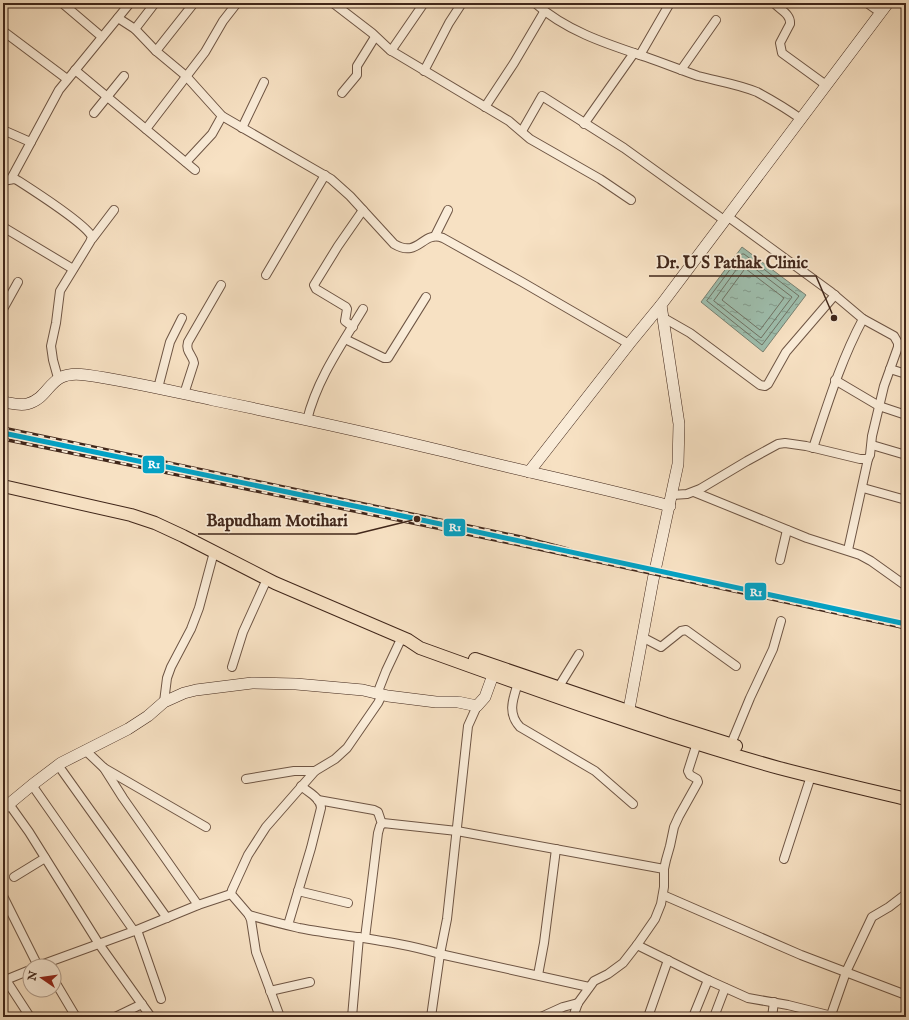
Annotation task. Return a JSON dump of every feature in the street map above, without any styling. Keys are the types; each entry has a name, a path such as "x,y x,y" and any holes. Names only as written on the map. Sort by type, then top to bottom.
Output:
{"main road":[{"path":"3,486 131,515 154,523 183,536 267,579 405,639 420,648 493,675 627,715 666,724 786,761 906,792"},
{"path":"405,639 422,641 558,688 697,743 780,768 906,799"}],"street":[{"path":"62,3 102,37"},
{"path":"7,180 32,140 53,99 67,79 130,3"},
{"path":"135,29 155,3"},
{"path":"156,51 194,3"},
{"path":"146,129 205,52 223,21 237,3"},
{"path":"333,3 391,51 509,121 530,139 600,179 630,200"},
{"path":"391,51 424,3"},
{"path":"424,70 449,23 462,3"},
{"path":"535,3 544,12 562,23 599,41 699,76 730,83 756,92 801,119"},
{"path":"584,124 637,54 670,3"},
{"path":"774,3 787,15 790,21 790,24 780,43 782,53 826,85"},
{"path":"867,3 881,14"},
{"path":"529,472 628,344 661,304 888,3"},
{"path":"485,107 514,63 544,12"},
{"path":"118,18 135,29 156,51 186,76 222,116 325,175 350,196 387,237 399,247 414,247 430,236 443,238 628,344"},
{"path":"681,70 716,20"},
{"path":"3,32 67,79"},
{"path":"342,93 357,75 357,67 375,37"},
{"path":"75,70 195,170"},
{"path":"94,113 106,96 124,76"},
{"path":"242,128 264,82"},
{"path":"522,131 542,96 624,148 835,295 863,319 889,332 896,339 898,347 884,386 879,406 872,436 870,457 868,459 848,550"},
{"path":"186,162 212,134 222,116"},
{"path":"3,130 30,142"},
{"path":"266,275 325,175"},
{"path":"7,180 17,180 58,208 88,231 91,234 92,239"},
{"path":"58,378 51,352 60,288 92,239 114,210"},
{"path":"353,327 344,321 347,309 346,307 316,289 314,285 338,246 363,210"},
{"path":"435,236 448,210"},
{"path":"3,227 73,269"},
{"path":"3,309 18,282"},
{"path":"184,394 194,364 194,360 188,351 188,342 221,285"},
{"path":"662,317 690,334 760,385 764,386 768,384 786,352 835,295"},
{"path":"345,339 384,358 388,358 426,297"},
{"path":"627,715 678,464 679,424 661,304"},
{"path":"307,420 318,386 363,309"},
{"path":"158,388 168,348 173,334 182,318"},
{"path":"813,448 835,380 863,319"},
{"path":"890,369 906,374"},
{"path":"3,402 22,404 34,401 58,378 68,374 85,375 158,388 307,420 618,492 671,501 694,492 778,444 793,444 860,459 868,459"},
{"path":"835,380 879,406 906,415"},
{"path":"872,445 906,455"},
{"path":"862,488 906,500"},
{"path":"694,492 816,541 848,550 871,561 906,586"},
{"path":"780,560 787,530"},
{"path":"164,702 167,678 171,667 191,629 199,608 214,552"},
{"path":"232,667 243,632 267,579"},
{"path":"731,744 750,698 773,649 781,621"},
{"path":"642,638 661,647 686,630 736,666"},
{"path":"231,894 256,841 269,823 315,771 335,759 347,748 378,704 386,671 405,639"},
{"path":"558,688 580,654"},
{"path":"431,1017 440,954 447,919 468,726 477,706 485,697 493,675"},
{"path":"151,1017 99,944 45,858 6,807 58,765 128,728 148,716 164,702 184,693 196,690 252,683 296,684 363,690 436,702 458,702 477,706"},
{"path":"518,683 512,703 516,721 520,727 595,771 633,804"},
{"path":"573,1017 578,1002 594,981 608,974 623,963 655,919 663,895 664,869 674,827 698,782 689,774 688,771 697,743"},
{"path":"85,750 104,768 206,827"},
{"path":"58,765 166,918"},
{"path":"104,768 123,798 198,905"},
{"path":"246,780 294,771 315,771"},
{"path":"784,859 811,776"},
{"path":"32,785 135,930 161,999"},
{"path":"288,925 317,828 321,808 318,800 301,786"},
{"path":"318,800 374,810 378,812 382,824 378,834 362,937 352,1017"},
{"path":"382,824 385,822 456,831 664,869"},
{"path":"538,975 544,944 556,849"},
{"path":"14,877 45,858"},
{"path":"298,891 348,903"},
{"path":"62,958 198,905 231,894"},
{"path":"231,894 249,915 256,952 280,1017"},
{"path":"637,945 725,988 755,1000 774,1002 833,1016 846,972 872,917 889,907 906,894"},
{"path":"663,895 796,952 905,993"},
{"path":"3,896 38,958"},
{"path":"249,915 288,925 362,937 416,948 589,987"},
{"path":"648,1017 668,960"},
{"path":"22,974 5,981 30,1017"},
{"path":"692,1017 708,980"},
{"path":"270,990 310,982"},
{"path":"714,1017 725,988"},
{"path":"62,993 76,1017"},
{"path":"541,1017 578,1002"},
{"path":"772,1017 774,1002"},
{"path":"115,1017 142,1004"}],"water":[{"path":"742,247 806,295 763,352 701,302"}],"railway":[{"path":"3,428 521,537 585,555"},
{"path":"3,439 520,545 906,628"}],"transit line":[{"name":"R1","path":"3,433 417,519 906,624"}],"place":[{"name":"Dr. U S Pathak Clinic","path":"834,318"},
{"name":"Bapudham Motihari","path":"417,519"}]}
